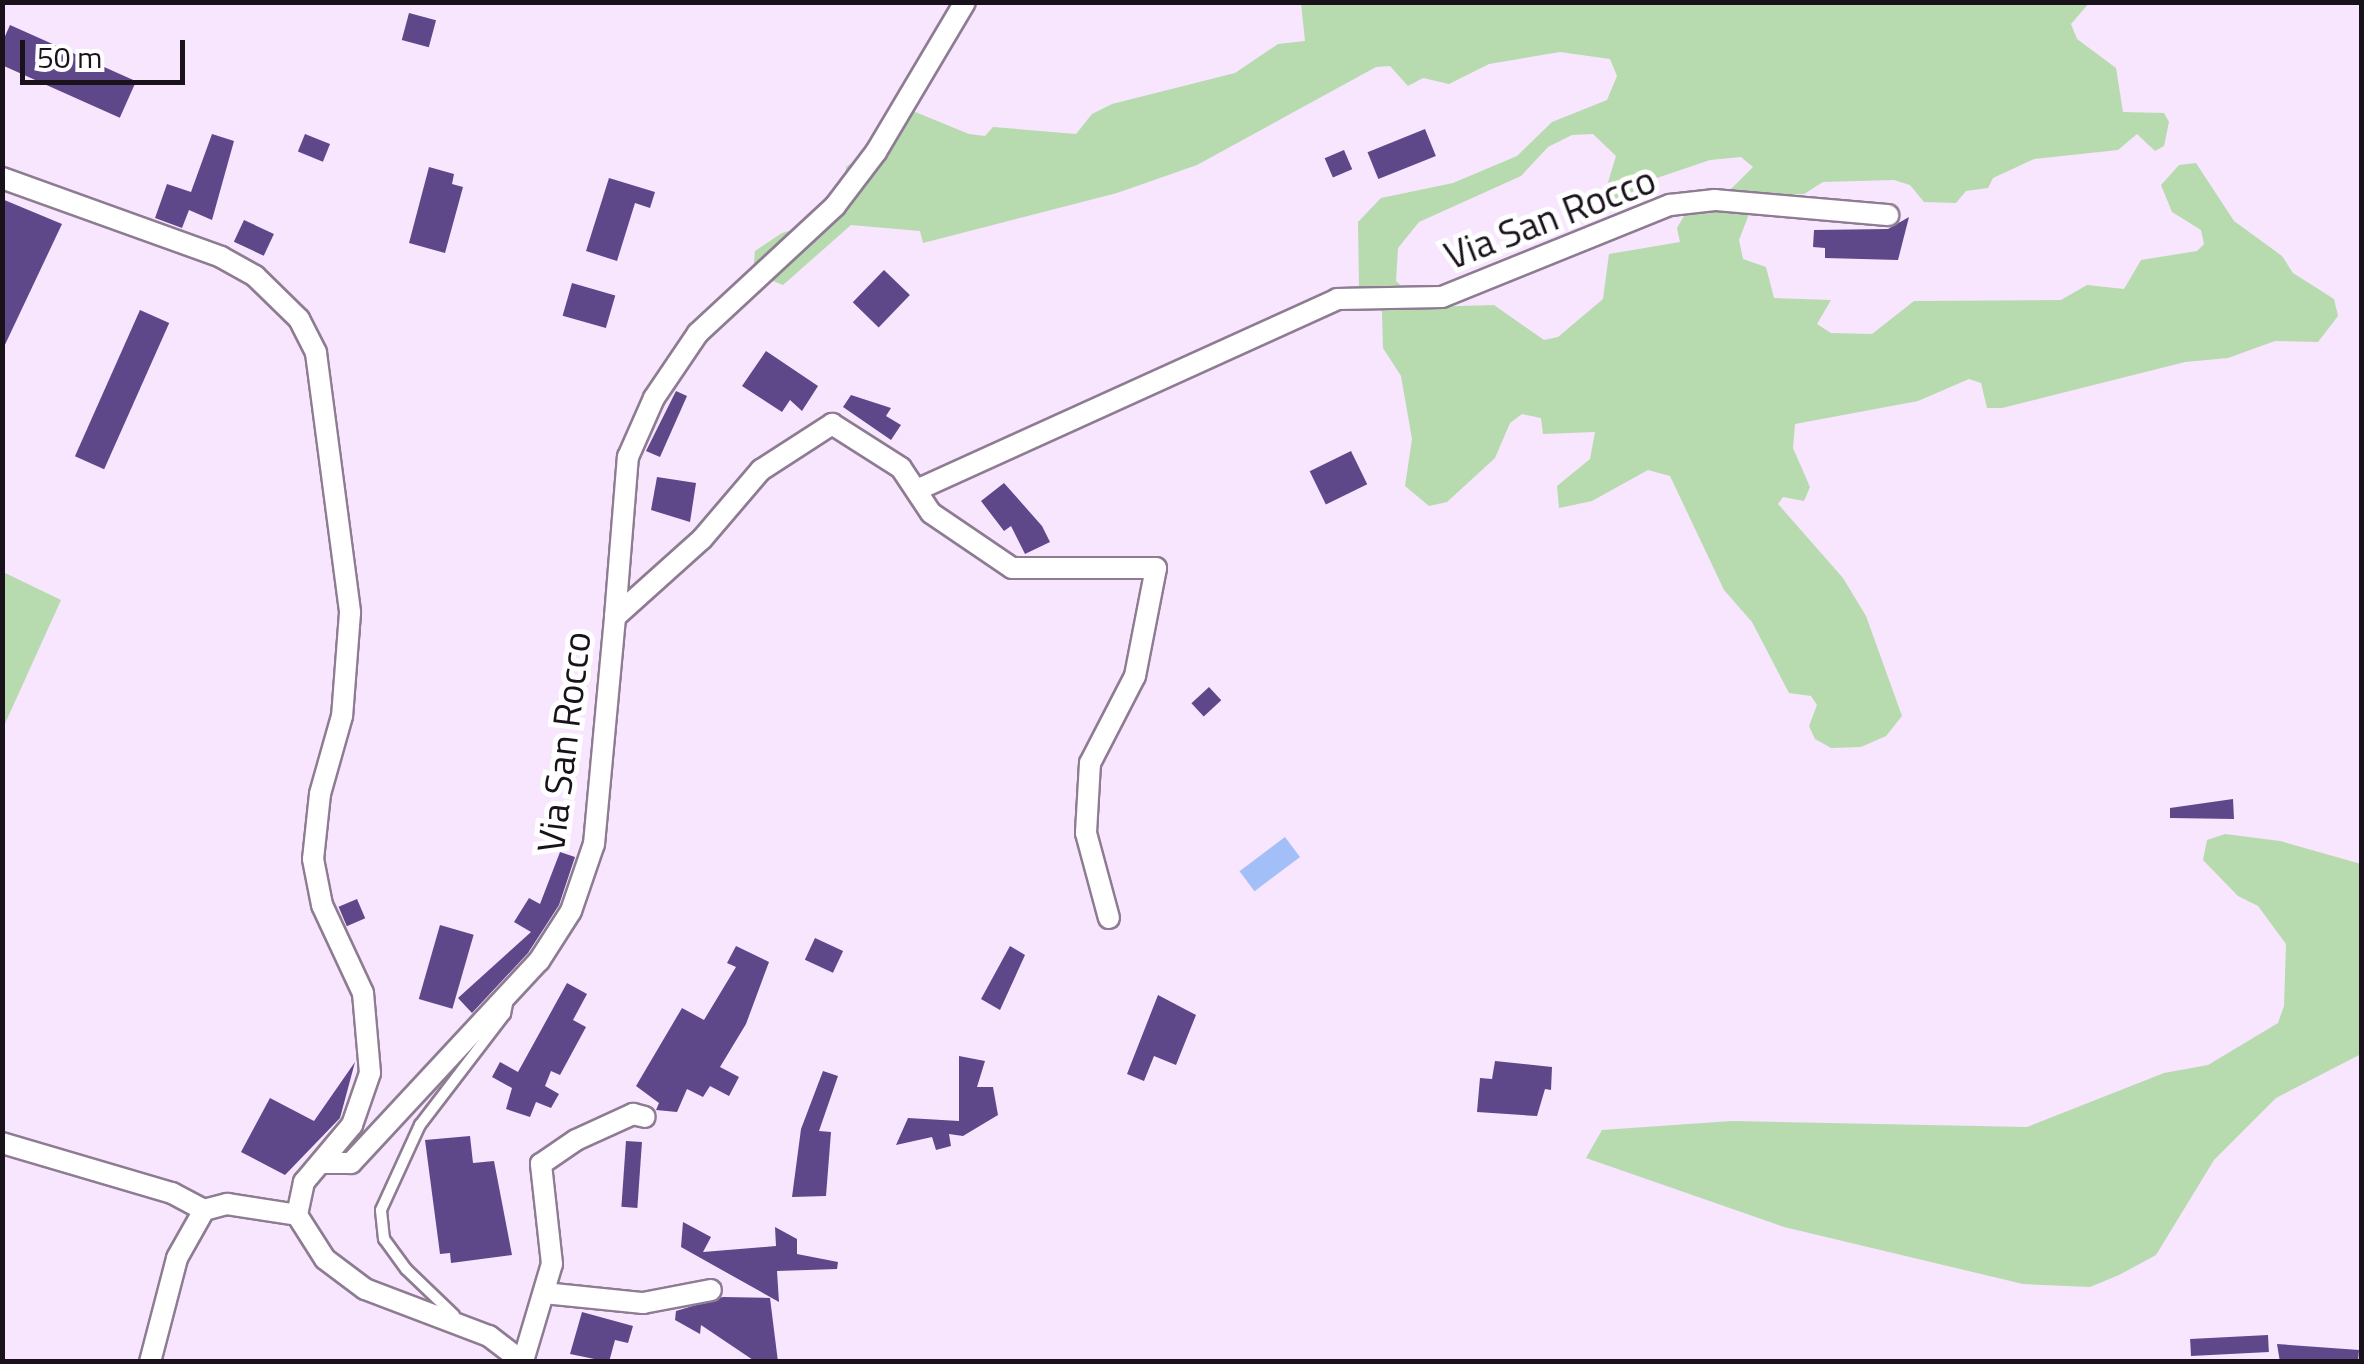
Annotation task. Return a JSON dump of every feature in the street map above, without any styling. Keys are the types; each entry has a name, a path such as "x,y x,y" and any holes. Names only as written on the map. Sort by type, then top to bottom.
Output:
{"street":[{"path":"615,617 628,457 654,398 698,333 835,206 876,152 965,2"},
{"path":"2,178 221,257 255,276 299,319 316,354 350,614 342,716 320,794 313,860 322,905 363,993 370,1040 364,1100 323,1163 304,1182 297,1215 325,1259 365,1290 477,1332 523,1361 552,1264 541,1164 576,1140 634,1114 645,1118"},
{"name":"Via San Rocco","path":"918,488 1337,299 1442,297 1670,205 1716,200 1888,216"},
{"name":"Via San Rocco","path":"323,1163 351,1163 509,992 571,911 594,844 615,617 702,539 761,470 814,430 832,424 849,430 918,488 931,513 1012,568 1156,568 1135,676 1090,763 1086,832 1109,918"},
{"path":"2,1143 172,1193 204,1210 227,1204 297,1215"},
{"path":"150,1362 177,1258 204,1210"},
{"path":"544,1292 643,1303 711,1290"}],"lane":[{"path":"477,1332 406,1269 384,1238 381,1210 420,1125 505,1014 509,992"}],"green space":[{"path":"2090,2 2071,24 2077,39 2116,68 2123,112 2164,113 2169,122 2164,146 2155,151 2137,134 2118,150 2034,159 1993,178 1988,188 1966,191 1956,203 1924,202 1910,185 1894,180 1823,182 1804,194 1756,196 1739,240 1743,259 1766,267 1774,298 1831,300 1817,324 1831,333 1872,334 1914,301 2061,300 2087,285 2124,289 2141,260 2197,251 2204,244 2201,230 2172,212 2161,185 2179,165 2196,163 2234,221 2282,256 2293,273 2334,299 2338,316 2318,342 2275,341 2228,358 2185,362 2002,408 1987,408 1981,383 1969,379 1918,401 1795,424 1793,448 1810,487 1804,501 1783,497 1778,504 1843,578 1866,616 1902,716 1886,736 1861,747 1831,748 1815,739 1809,726 1817,705 1811,696 1789,693 1752,622 1724,590 1670,476 1648,470 1592,501 1559,508 1557,486 1590,459 1595,432 1543,434 1541,418 1522,414 1510,423 1495,458 1447,502 1429,506 1405,486 1412,439 1401,376 1383,348 1382,312 1359,286 1358,222 1381,198 1453,183 1517,156 1552,122 1607,100 1617,76 1610,59 1560,52 1489,64 1449,84 1423,78 1408,86 1390,66 1376,67 1197,165 1117,193 923,243 920,231 851,225 783,285 753,273 755,251 782,233 844,215 846,167 872,148 874,130 903,107 969,134 985,136 993,127 1076,134 1092,114 1112,104 1235,73 1278,44 1305,41 1301,3","holes":["1593,134 1616,156 1606,189 1615,204 1651,180 1710,160 1741,157 1753,167 1732,188 1684,216 1677,228 1680,242 1609,254 1603,299 1558,337 1544,340 1494,305 1424,307 1396,281 1398,248 1419,222 1521,176 1548,147 1572,135"]},
{"path":"3,572 61,600 3,728"},
{"path":"2225,834 2280,841 2361,864 2361,1054 2276,1098 2214,1160 2156,1255 2119,1275 2090,1287 2023,1284 1784,1227 1586,1158 1602,1130 1732,1121 2027,1127 2164,1073 2208,1065 2278,1023 2284,1006 2286,944 2258,906 2238,896 2203,860 2207,840"}],"water":[{"path":"1285,837 1300,857 1255,891 1239,871"}],"building":[{"path":"409,13 436,20 429,47 402,40"},
{"path":"10,25 136,81 120,118 2,65 2,43"},
{"path":"1425,129 1436,156 1378,179 1368,152"},
{"path":"212,134 234,141 212,220 189,210 182,228 155,218 167,184 191,192"},
{"path":"305,134 330,144 323,162 298,152"},
{"path":"1344,150 1352,169 1333,178 1325,158"},
{"path":"429,167 454,174 452,184 463,187 445,253 409,243"},
{"path":"609,178 655,192 650,208 635,203 617,261 586,251"},
{"path":"2,199 62,224 2,351"},
{"path":"1909,217 1898,260 1825,258 1825,248 1813,247 1814,230 1888,229"},
{"path":"244,220 274,234 264,256 234,242"},
{"path":"884,270 910,295 879,327 853,302"},
{"path":"572,283 615,295 606,328 563,316"},
{"path":"140,310 169,323 104,469 75,456"},
{"path":"766,351 818,386 802,411 790,400 782,412 742,386"},
{"path":"676,391 687,396 660,457 646,451"},
{"path":"851,395 891,408 886,416 901,425 891,440 843,407"},
{"path":"1351,451 1367,484 1326,504 1310,471"},
{"path":"657,477 696,483 690,522 651,510"},
{"path":"1004,483 1042,526 1050,542 1025,554 1011,526 1004,531 981,501"},
{"path":"1209,687 1221,700 1204,717 1191,703"},
{"path":"2233,799 2234,819 2170,818 2170,808"},
{"path":"560,852 575,857 559,905 528,953 472,1013 458,998 531,932 514,922 529,898 540,904"},
{"path":"357,899 365,918 347,926 339,907"},
{"path":"440,925 474,935 452,1009 419,999"},
{"path":"815,938 843,951 833,973 805,960"},
{"path":"736,946 769,962 746,1024 720,1067 739,1077 729,1096 710,1086 703,1097 687,1089 677,1112 656,1110 659,1103 636,1086 682,1008 704,1020 736,967 727,963"},
{"path":"1010,946 1025,955 1000,1010 981,999"},
{"path":"567,983 587,994 573,1020 586,1027 560,1075 551,1071 545,1086 559,1094 551,1108 536,1102 530,1117 506,1109 512,1088 492,1077 500,1062 518,1072"},
{"path":"1158,995 1196,1015 1176,1065 1154,1056 1144,1081 1127,1074"},
{"path":"959,1056 985,1061 977,1087 993,1087 998,1115 963,1136 949,1134 951,1146 936,1150 932,1137 896,1145 908,1118 959,1121"},
{"path":"1495,1061 1552,1067 1551,1090 1545,1089 1537,1116 1477,1112 1480,1078 1492,1079"},
{"path":"355,1062 340,1118 285,1175 241,1152 270,1098 314,1121"},
{"path":"823,1071 838,1076 819,1131 831,1132 826,1196 792,1197 801,1129"},
{"path":"470,1136 473,1163 494,1161 512,1255 451,1263 450,1253 440,1254 425,1140"},
{"path":"626,1141 642,1142 637,1208 621,1207"},
{"path":"683,1222 711,1237 703,1252 776,1246 775,1227 797,1239 797,1254 838,1262 837,1269 777,1271 779,1302 681,1247"},
{"path":"723,1297 770,1298 778,1362 756,1362 701,1325 700,1334 675,1320 676,1311"},
{"path":"582,1312 633,1326 628,1343 615,1340 609,1362 570,1354"},
{"path":"2268,1335 2269,1352 2191,1356 2190,1339"},
{"path":"2277,1344 2359,1350 2358,1362 2280,1362"}]}
